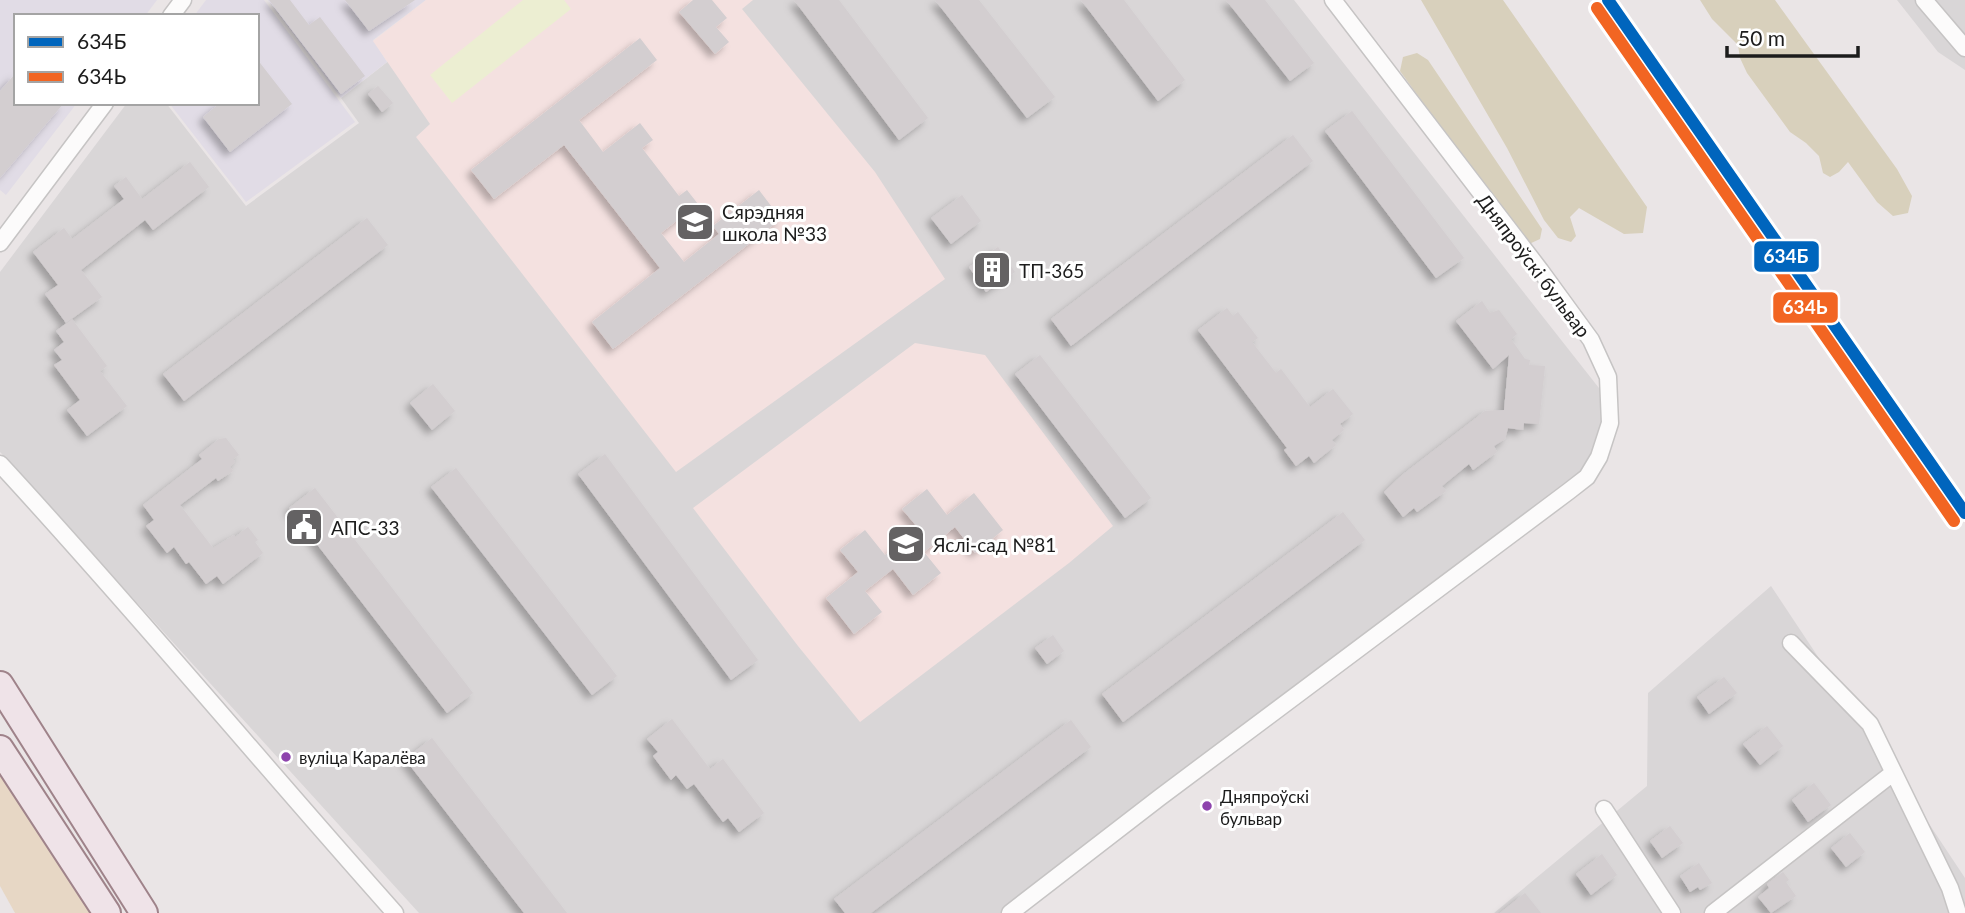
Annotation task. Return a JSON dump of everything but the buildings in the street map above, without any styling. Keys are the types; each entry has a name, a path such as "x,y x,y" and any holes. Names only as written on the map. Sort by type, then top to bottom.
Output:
{"main road":[{"path":"0,685 144,913"},
{"path":"0,748 107,913"}],"street":[{"name":"Дняпроўскі бульвар","path":"1010,913 1569,491 1587,477 1599,457 1610,423 1608,377 1591,340 1541,270 1333,0"},
{"path":"1924,0 1965,48"},
{"path":"0,243 104,105"},
{"path":"0,464 395,913"},
{"path":"1791,643 1870,724 1950,888 1958,913"},
{"path":"1713,913 1893,772"},
{"path":"1604,809 1672,913"}],"shaded area":[{"path":"0,0 157,0 146,14 14,14 14,105 75,105 6,195 0,190"},
{"path":"206,0 264,0 355,122 246,202 171,105 259,105 259,14 196,14"},
{"path":"268,0 426,0 373,40 387,62 341,98"},
{"name":"Сярэдняя школа №33","path":"426,0 753,0 742,9 875,172 945,279 676,472 416,137 430,124 373,41"},
{"path":"467,0 1294,0 1606,397 1596,463 1017,913 419,913 0,452 0,272 125,105 168,105 246,206 359,123 341,98"},
{"path":"1421,0 1503,0 1647,207 1643,233 1624,234 1579,208 1570,217 1576,236 1571,242 1558,238 1544,220 1507,148"},
{"path":"1700,0 1775,0 1897,169 1912,196 1908,213 1893,216 1877,202 1848,162 1830,177 1823,173 1819,156 1790,132 1747,73 1738,45 1712,19"},
{"path":"1897,0 1965,0 1965,70 1938,52"},
{"path":"1417,53 1428,60 1542,229 1540,239 1529,244 1519,236 1400,71 1403,57"},
{"name":"Яслі-сад №81","path":"915,343 985,355 1113,526 1069,563 860,722 798,646 693,508"},
{"path":"1771,586 1965,878 1965,913 1494,913 1647,786 1648,693"},
{"path":"0,774 91,913 15,913 0,886"}],"green space":[{"path":"523,0 564,0 571,9 452,103 430,75"}],"transit line":[{"name":"634Б","path":"1608,0 1965,513"},
{"name":"634Ь","path":"1597,8 1954,521"}],"place":[{"name":"Сярэдняя школа №33","path":"695,222"},
{"name":"ТП-365","path":"992,270"},
{"name":"АПС-33","path":"304,527"},
{"name":"Яслі-сад №81","path":"906,544"},
{"name":"вуліца Каралёва","path":"286,757"},
{"name":"Дняпроўскі бульвар","path":"1207,806"}]}
